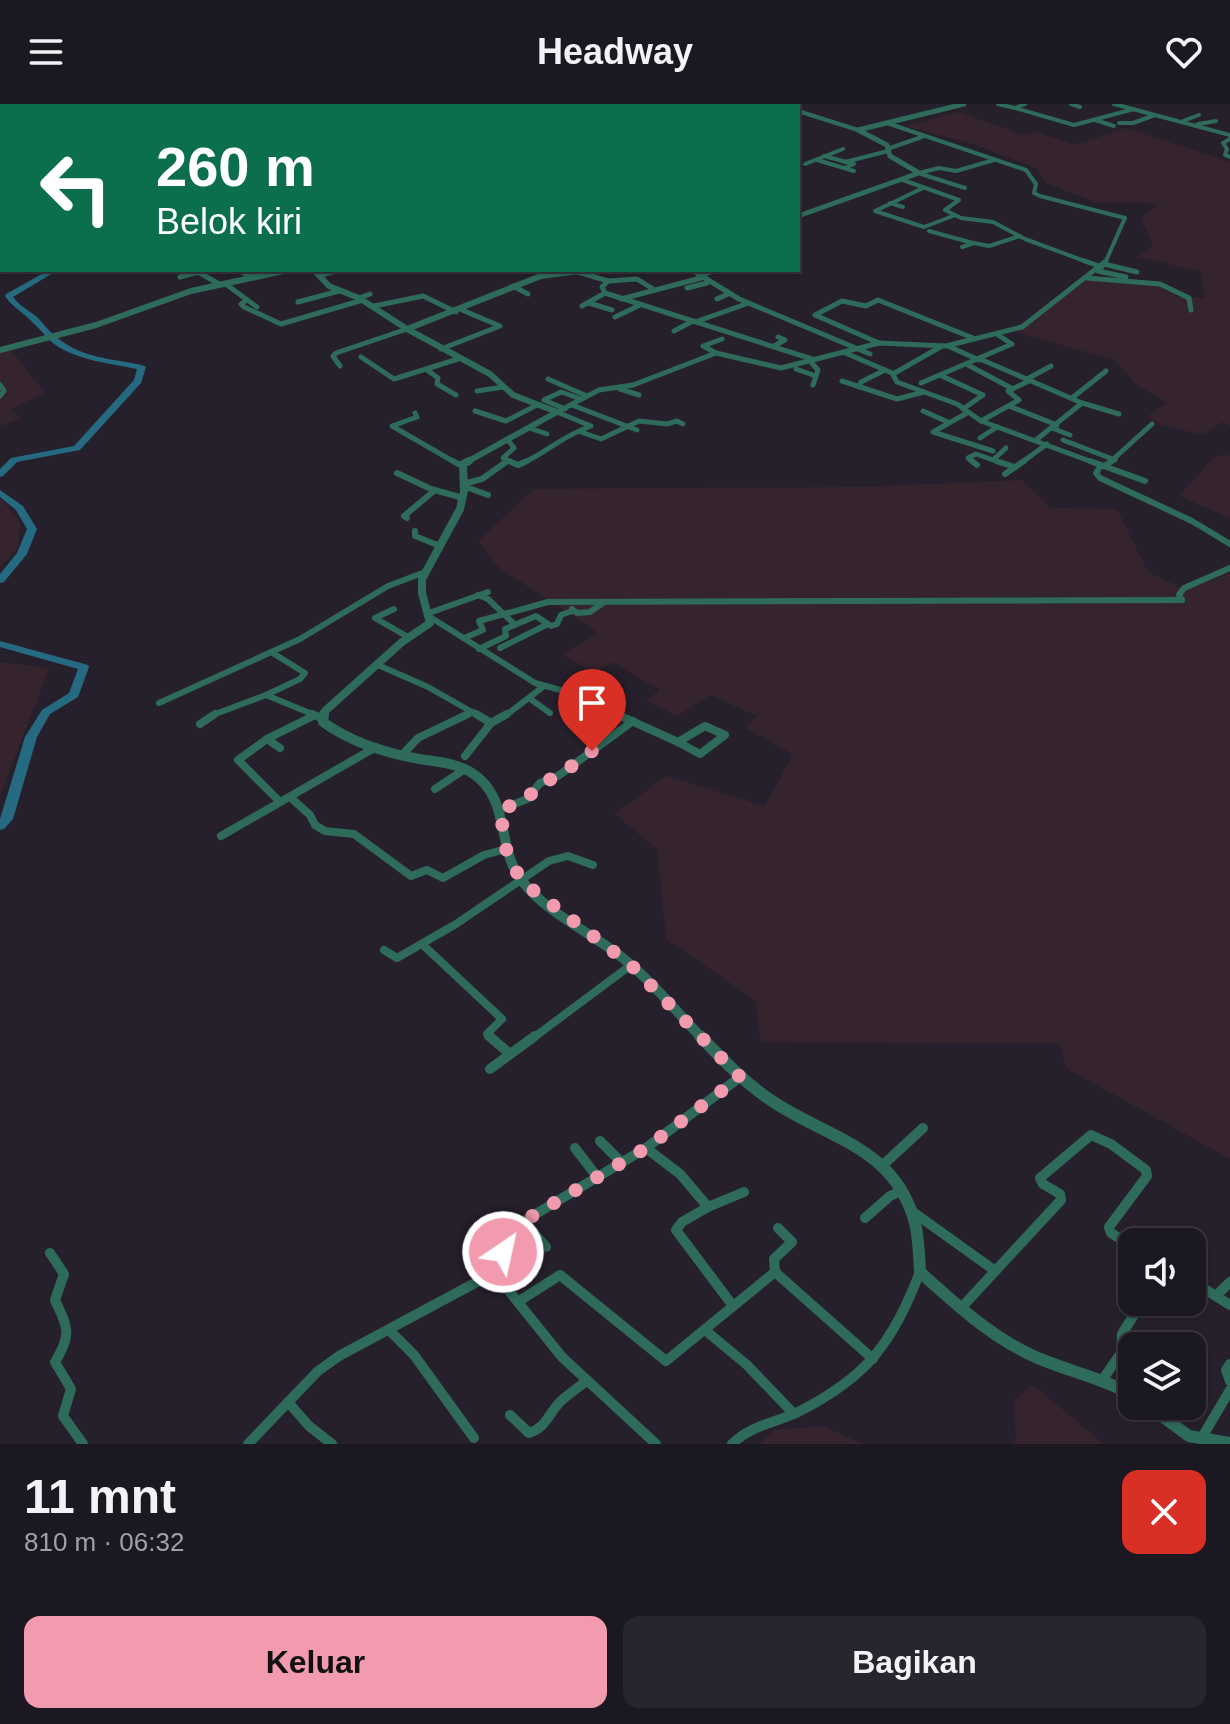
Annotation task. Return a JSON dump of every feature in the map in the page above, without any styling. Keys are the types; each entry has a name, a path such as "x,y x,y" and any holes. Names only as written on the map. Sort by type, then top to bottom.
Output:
{"street":[{"path":"858,130 964,104"},
{"path":"998,104 1073,125 1134,109"},
{"path":"1015,108 1025,104"},
{"path":"1071,104 1080,107"},
{"path":"1114,104 1229,133 1223,144 1227,149 1224,154 1230,157"},
{"path":"1035,114 1041,111"},
{"path":"800,112 858,130 889,147 891,157 919,173 965,188"},
{"path":"1093,120 1133,123 1157,114"},
{"path":"1183,121 1199,115"},
{"path":"1196,124 1216,121"},
{"path":"722,339 703,346 716,353 777,368 879,343 944,346 996,335 1028,324 1101,267 1113,250 1125,218 1036,194 1036,184 1029,172 887,123"},
{"path":"815,160 845,165 855,158 922,137"},
{"path":"805,164 843,149"},
{"path":"834,152 855,158"},
{"path":"824,156 854,171"},
{"path":"800,215 919,173 939,168 956,171 996,159"},
{"path":"903,180 960,201 945,210 953,216 966,221 987,220 1126,277"},
{"path":"923,188 875,211 988,247 1020,236"},
{"path":"890,203 903,207"},
{"path":"928,230 953,216"},
{"path":"962,247 974,243"},
{"path":"1101,267 1137,272"},
{"path":"180,277 198,272 257,307"},
{"path":"242,272 255,279"},
{"path":"2,350 72,332 191,291 281,272"},
{"path":"317,272 329,286 374,306 458,359 490,374 503,387 537,405 561,410"},
{"path":"321,275 332,272"},
{"path":"340,366 333,356 336,353 459,311 545,275 578,272 608,281 637,279 653,289"},
{"path":"694,272 707,283 747,303 870,354"},
{"path":"621,299 711,272"},
{"path":"1087,278 1166,286 1189,298 1191,310"},
{"path":"608,281 602,287 605,293 638,306 812,360 818,368 813,385"},
{"path":"687,288 707,283"},
{"path":"513,286 528,294"},
{"path":"298,302 339,291"},
{"path":"582,306 605,293"},
{"path":"247,300 241,304 244,307 281,324 370,294"},
{"path":"717,299 728,294"},
{"path":"374,306 423,296 500,326 441,349"},
{"path":"879,343 815,315 842,301 866,306 878,300 976,339"},
{"path":"589,303 612,310"},
{"path":"674,331 747,303"},
{"path":"615,317 638,306"},
{"path":"459,311 491,327"},
{"path":"822,335 835,334 845,327"},
{"path":"921,383 1012,344 996,335"},
{"path":"774,346 785,340 778,337"},
{"path":"893,374 944,346 1082,403 1119,414"},
{"path":"843,352 893,374"},
{"path":"462,466 584,398 614,387 633,385 716,353"},
{"path":"361,357 387,378 403,378 458,359"},
{"path":"968,365 1013,389"},
{"path":"981,421 1020,399 1008,392 1051,366"},
{"path":"796,369 816,376"},
{"path":"427,370 438,378 437,384 456,395"},
{"path":"859,387 861,382 885,370"},
{"path":"1072,398 1106,371"},
{"path":"893,374 894,380 981,421 1145,481 1128,491"},
{"path":"942,376 983,395 933,432 993,451"},
{"path":"394,385 403,382 403,378"},
{"path":"548,379 584,398"},
{"path":"842,381 897,399 924,392"},
{"path":"0,385 4,391 0,396"},
{"path":"477,391 503,387"},
{"path":"614,387 639,395"},
{"path":"581,432 591,425 544,400 561,392 584,398"},
{"path":"1036,440 1082,403"},
{"path":"475,411 503,421 537,405"},
{"path":"572,405 637,430"},
{"path":"1009,406 1070,435"},
{"path":"923,411 948,422"},
{"path":"524,412 542,421"},
{"path":"415,413 417,417 392,426 462,466"},
{"path":"508,440 514,447 503,457 506,462 515,465 524,464 567,434 581,432 603,439 644,421 683,424"},
{"path":"1152,424 1115,460 1102,466 1097,475 1192,521 1230,544"},
{"path":"980,438 997,427"},
{"path":"529,428 547,434"},
{"path":"1063,440 1115,460"},
{"path":"1005,474 1047,444"},
{"path":"994,459 1006,448"},
{"path":"977,465 967,458 976,454 1015,467"},
{"path":"463,485 482,479 506,462"},
{"path":"462,466 463,498 456,519 425,572 422,593 430,615 479,649 544,686 564,691 633,721 700,754 725,735 705,726 678,742"},
{"path":"397,473 435,490 463,498"},
{"path":"463,485 488,495"},
{"path":"407,518 404,516 435,490"},
{"path":"415,531 415,536 440,546"},
{"path":"464,638 483,630 479,621 530,604 573,607 604,602 1182,600 1180,591 1184,588 1230,568"},
{"path":"159,703 300,639 396,582 425,572"},
{"path":"280,802 238,760 267,739 325,711 408,637 426,628 430,615 476,594 488,592"},
{"path":"476,594 488,599 513,623"},
{"path":"573,607 580,614 590,612 604,602"},
{"path":"360,603 375,618 408,637"},
{"path":"500,648 546,625 557,624 561,615 573,607"},
{"path":"375,618 394,609"},
{"path":"479,649 506,636 505,629 513,623 536,616 546,625"},
{"path":"200,724 208,717 300,679 305,673 271,652"},
{"path":"378,665 428,687 491,723"},
{"path":"465,756 491,723 544,686"},
{"path":"266,695 376,747 465,769 489,786 500,810 506,849 521,881 631,965 740,1077 774,1101 860,1147 884,1164 901,1191 913,1212 918,1230 920,1272 896,1328 873,1359 821,1399 794,1414 759,1423 732,1444"},
{"path":"529,698 550,713"},
{"path":"402,755 418,738 473,712"},
{"path":"500,810 527,799 540,783 558,776 633,721"},
{"path":"267,739 280,748"},
{"path":"221,836 376,747"},
{"path":"435,789 465,769"},
{"path":"290,797 312,817 315,825 328,832 354,834 411,876 427,870 443,878 484,855 506,849"},
{"path":"384,950 397,958 549,861 568,856 593,865"},
{"path":"422,944 502,1019 487,1034 510,1054"},
{"path":"490,1069 631,965"},
{"path":"251,1443 328,1364 493,1271 503,1258 502,1243 509,1232 646,1148 740,1077"},
{"path":"884,1164 923,1128"},
{"path":"962,1307 1061,1200 1060,1194 1040,1181 1043,1174 1091,1135 1111,1144 1146,1170 1147,1176 1109,1227 1111,1233 1118,1237"},
{"path":"600,1141 622,1163"},
{"path":"575,1148 598,1178"},
{"path":"646,1148 680,1174 708,1207"},
{"path":"865,1218 876,1211 889,1194 901,1191"},
{"path":"733,1306 676,1230 682,1222 708,1207 744,1192"},
{"path":"913,1212 994,1270"},
{"path":"524,1221 546,1247"},
{"path":"778,1228 792,1242 774,1259 775,1272 873,1359"},
{"path":"50,1253 64,1274 55,1300 69,1331 69,1339 55,1362 73,1385 63,1416 83,1444"},
{"path":"493,1271 562,1357 656,1444"},
{"path":"519,1301 560,1275 666,1361 775,1272"},
{"path":"920,1272 1026,1353 1103,1379 1118,1387"},
{"path":"1216,1296 1230,1282"},
{"path":"1206,1290 1230,1305"},
{"path":"1103,1379 1121,1353 1122,1334 1133,1316"},
{"path":"389,1330 414,1355 474,1438"},
{"path":"705,1330 747,1365 794,1414"},
{"path":"1230,1364 1226,1370 1230,1381"},
{"path":"510,1415 533,1434 544,1426 557,1406 586,1381"},
{"path":"1201,1439 1230,1390"},
{"path":"288,1402 309,1426 332,1444"},
{"path":"1166,1420 1179,1430 1201,1439 1230,1443"}],"shaded area":[{"path":"959,112 1023,135 1037,132 1075,145 1126,128 1230,162 1230,426 1222,422 1204,435 1161,425 1148,416 1167,403 1137,385 1114,360 1016,332 1085,280 1160,285 1178,297 1205,298 1201,272 1136,256 1153,246 1141,218 1157,206 1147,202 1095,202 1045,183 1036,168 970,143 905,126"},
{"path":"10,349 45,393 9,410 23,418 0,426 0,351"},
{"path":"1230,455 1230,518 1179,496 1214,457"},
{"path":"1022,480 1051,508 1117,509 1148,572 1184,589 1230,573 1230,1159 1066,1068 1060,1043 761,1042 755,1000 666,939 657,849 615,814 666,776 765,806 793,754 745,728 757,716 710,695 677,716 647,700 660,690 613,662 594,673 562,654 598,633 498,567 478,541 534,489 860,487"},
{"path":"0,497 20,523 18,547 0,568"},
{"path":"0,662 49,668 0,796"},
{"path":"1032,1384 1104,1444 1011,1444 1016,1441 1014,1401"},
{"path":"823,1426 863,1444 759,1444 775,1430"}],"waterway":[{"path":"0,474 14,460 77,448 138,381 142,367 97,359 59,344 12,301 9,296 51,272"},
{"path":"0,493 20,508 32,529 22,554 0,580"},
{"path":"0,644 84,667 74,695 46,712 31,737 7,819 0,826"}],"route":[{"path":"503,1252 502,1243 514,1227 646,1148 740,1077 631,965 532,891 514,870 506,849 500,810 527,799 540,783 557,777 592,751"}]}
